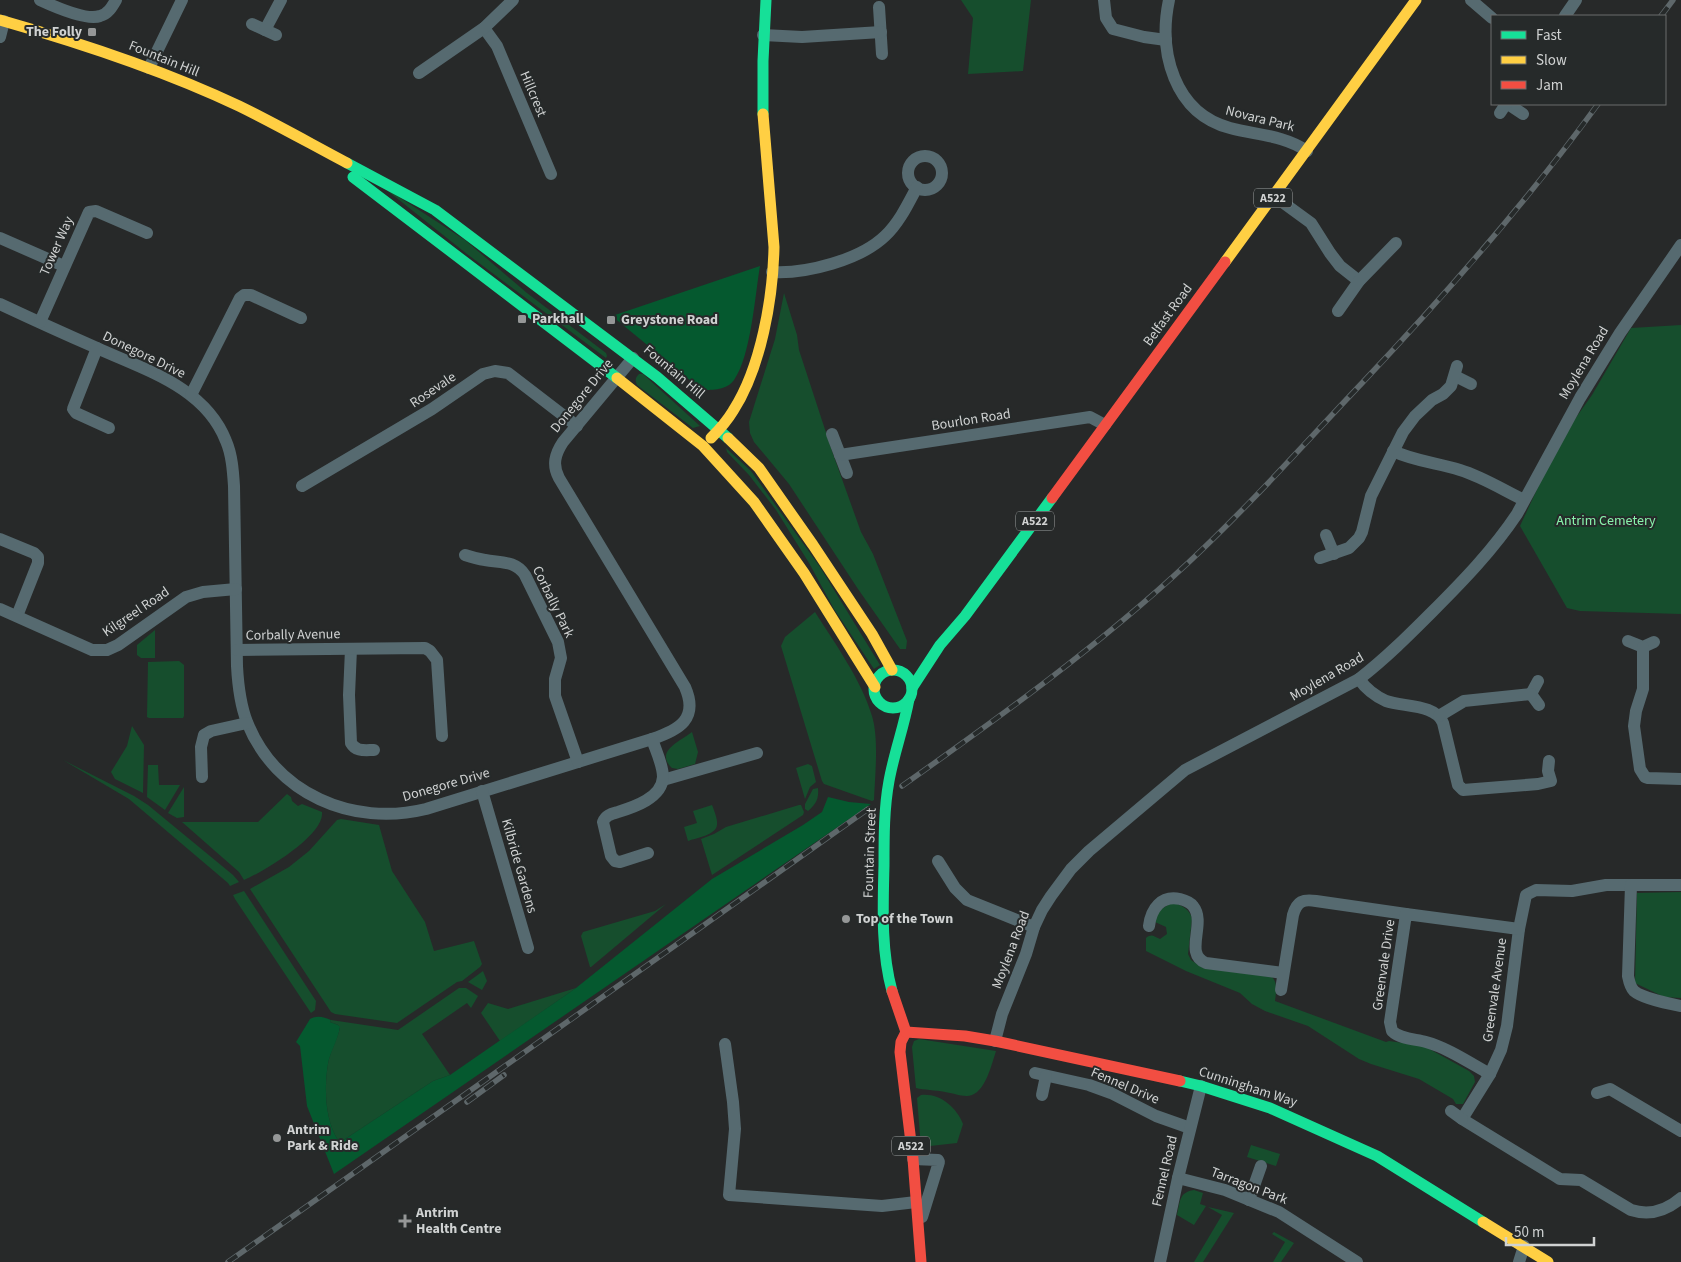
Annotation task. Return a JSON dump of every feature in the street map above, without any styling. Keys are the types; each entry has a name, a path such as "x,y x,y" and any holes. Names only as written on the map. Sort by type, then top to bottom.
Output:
{"main road":[{"path":"703,446 719,430 733,411 748,381 763,330 772,272 774,249 763,121 762,82 766,0"},
{"name":"Belfast Road","path":"910,694 940,645 965,616 1416,0"},
{"name":"Fountain Hill","path":"2,21 149,68 239,106 435,210 657,377 719,430 759,468 813,545 894,670"},
{"name":"Fountain Hill","path":"310,144 616,377 703,446 754,502 804,573 874,687"},
{"name":"Belfast Road","path":"894,670 913,663 940,645"},
{"path":"879,701 884,705 894,707 905,703 910,694 909,679 906,675 894,670"},
{"name":"A522","path":"879,701 874,687 879,676 884,672 894,670"},
{"name":"Fountain Street","path":"906,1032 894,1003 889,979 886,948 884,848 887,801 894,753 906,720 910,694"},
{"name":"Fountain Street","path":"879,701 889,724 894,753"},
{"name":"A522","path":"906,1032 900,1042 900,1052 921,1262"},
{"name":"Cunningham Way","path":"906,1032 965,1036 995,1041 1201,1086 1270,1108 1378,1156 1548,1262"}],"street":[{"path":"40,0 85,16 98,17 109,11 116,0"},
{"path":"149,68 182,0"},
{"path":"252,24 270,32 281,0"},
{"path":"419,73 484,28 513,0"},
{"path":"1104,0 1106,18 1113,29 1144,37 1166,40"},
{"name":"Novara Park","path":"1169,0 1166,40 1174,78 1183,96 1194,109 1206,119 1231,128 1288,140 1307,151"},
{"path":"1471,0 1491,17"},
{"path":"1566,15 1576,0"},
{"path":"879,7 882,54"},
{"path":"0,37 2,21"},
{"name":"Hillcrest","path":"484,28 497,46 551,174"},
{"path":"763,35 802,38 881,32"},
{"path":"1505,107 1524,114"},
{"path":"772,272 816,267 845,260 868,250 891,229 917,187"},
{"path":"1274,196 1312,223 1340,266 1359,281"},
{"name":"Tower Way","path":"40,322 86,216 90,211 97,212 147,233"},
{"path":"0,238 64,266"},
{"path":"1338,311 1359,281 1396,242"},
{"name":"Moylena Road","path":"995,1041 1002,1014 1026,954 1034,927 1051,896 1071,869 1089,851 1184,770 1359,679 1385,659 1464,580 1507,529 1614,341 1681,245"},
{"path":"191,395 240,298 244,295 251,295 301,318"},
{"name":"Donegore Drive","path":"0,304 160,376 191,395 218,426 227,442 234,486 238,687 247,723 274,766 310,795 341,807 379,814 402,814 426,809 652,739 672,732 684,722 689,712 689,697 685,687 557,475 555,462 558,452 577,426 633,358"},
{"path":"97,348 73,409 76,413 109,428"},
{"name":"Rosevale","path":"302,486 432,409 479,376 492,371 508,373 577,426"},
{"path":"1320,558 1349,548 1359,538 1371,496 1393,451 1410,422 1432,400 1447,390 1456,371 1471,384"},
{"name":"Bourlon Road","path":"840,455 1090,417 1105,425"},
{"path":"832,434 847,474"},
{"path":"1393,451 1409,458 1447,466 1471,474 1524,500"},
{"path":"1326,534 1334,554"},
{"path":"0,538 34,553 38,558 38,563 16,616"},
{"name":"Corbally Park","path":"465,555 511,564 523,572 529,582 558,642 561,658 555,679 555,696 578,762"},
{"name":"Kilgreel Road","path":"0,608 83,647 103,651 118,645 186,597 203,592 236,588"},
{"path":"1628,641 1649,644 1643,689 1636,711 1634,726 1640,769 1645,777 1648,778 1681,779"},
{"name":"Corbally Avenue","path":"236,650 425,648 438,660 442,736"},
{"name":"Corbally Avenue","path":"351,649 348,695 351,743 354,749 374,750"},
{"path":"1359,679 1367,689 1381,698 1428,710 1439,716 1443,723 1458,784 1463,790 1538,784 1551,781 1548,772 1549,761"},
{"path":"1531,694 1538,681"},
{"path":"1439,716 1464,700 1531,694"},
{"path":"1531,694 1539,705"},
{"path":"202,777 201,747 204,735 247,723"},
{"path":"648,853 620,862 614,860 603,822 608,816 637,806 650,798 659,788 663,780 660,763 652,739"},
{"path":"663,780 757,753"},
{"name":"Kilbride Gardens","path":"482,791 528,948"},
{"path":"938,861 958,891 967,900 1034,927"},
{"name":"Greenvale Avenue","path":"1462,1119 1490,1074 1501,1050 1507,1026 1524,897 1532,891 1540,890 1572,892 1606,885 1681,885"},
{"path":"1631,885 1628,976 1630,984 1634,991 1639,994 1681,1006"},
{"path":"1149,926 1152,912 1158,903 1171,898 1183,900 1191,904 1197,912 1196,950 1200,961 1283,973"},
{"name":"Greenvale Drive","path":"1281,990 1293,915 1297,904 1302,901 1316,901 1519,929"},
{"name":"Greenvale Drive","path":"1406,914 1390,1022 1391,1030 1397,1035 1427,1042 1490,1074"},
{"path":"725,1044 735,1129 729,1195 882,1206 916,1202"},
{"name":"Fennel Drive","path":"1042,1095 1040,1074 1090,1085 1111,1093 1156,1116 1190,1128"},
{"name":"Fennel Road","path":"1160,1262 1178,1178 1201,1086"},
{"path":"1597,1093 1610,1088 1681,1131"},
{"path":"1451,1111 1560,1179 1581,1180 1631,1210 1653,1213 1665,1209 1681,1198"},
{"path":"912,1159 938,1160 939,1162 918,1229"},
{"path":"1249,1200 1261,1166"},
{"name":"Tarragon Park","path":"1178,1178 1225,1190 1279,1212 1357,1262"},
{"path":"1519,1262 1524,1246"}],"green space":[{"path":"961,0 1031,0 1023,71 968,74 973,18"},
{"path":"379,184 465,240 527,293 606,353 606,358 467,254"},
{"path":"760,266 745,356 734,380 724,388 702,390 612,316"},
{"path":"784,293 797,335 799,350 833,454 861,532 873,554 907,641 906,649 900,649 789,484 754,442 750,433 749,422 775,339"},
{"name":"Antrim Cemetery","path":"1681,325 1681,614 1580,611 1567,608 1520,526 1560,440 1592,395 1631,328"},
{"path":"639,374 643,374 700,426 693,428 637,385 636,379"},
{"path":"726,448 751,471 820,567 880,665 874,669 834,609 809,563 776,510 749,475 727,452"},
{"path":"815,612 855,676 872,716 876,757 874,800 872,801 824,784 822,781 781,646 785,637"},
{"path":"155,630 155,658 141,658 137,655 137,645"},
{"path":"179,661 184,665 183,718 147,717 148,662"},
{"path":"132,726 144,745 143,793 115,779 111,772 127,746"},
{"path":"692,732 698,752 695,764 678,769 672,768 667,762 666,756 668,752 671,747"},
{"path":"63,760 148,805 239,882 230,886 129,799"},
{"path":"808,764 812,766 816,782 810,787 805,799 796,768"},
{"path":"148,765 158,765 159,785 180,785 165,810 147,797"},
{"path":"184,787 184,817 177,818 168,813"},
{"path":"818,788 816,801 808,811 805,809 805,804 813,789"},
{"path":"287,794 298,806 302,804 322,812 320,821 304,842 278,861 244,880 239,872 182,822 258,822"},
{"path":"828,797 849,802 871,804 334,1174 307,1106 300,1046 296,1042 310,1019 323,1017 340,1027 328,1064 326,1093 330,1123 338,1140 342,1141 433,1081 450,1075 576,988 712,879 822,812"},
{"path":"712,805 717,820 716,828 709,834 688,841 684,827 697,823 693,811"},
{"path":"801,805 804,812 803,815 712,875 701,839 726,827"},
{"path":"337,820 379,825 392,871 425,922 434,951 474,941 482,964 462,981 457,982 397,1023 331,1012 250,889 289,867 309,851"},
{"path":"244,891 316,1001 315,1010 311,1013 235,899 233,895"},
{"path":"1681,892 1681,998 1664,997 1635,983 1637,893"},
{"path":"1173,902 1185,908 1192,919 1188,954 1191,960 1203,968 1272,977 1276,985 1275,1001 1386,1042 1424,1046 1469,1071 1474,1076 1475,1082 1463,1104 1456,1104 1453,1099 1419,1079 1359,1059 1308,1026 1265,1011 1252,1004 1240,993 1186,971 1146,951 1146,938 1151,936 1160,939 1167,934 1166,927 1155,922 1155,913"},
{"path":"666,904 590,967 581,936 583,932 655,911"},
{"path":"483,971 487,981 482,990 468,982"},
{"path":"459,988 466,988 478,996 471,1008 467,1003 422,1034 450,1075 433,1081 342,1141 338,1140 330,1123 326,1093 328,1064 340,1028 338,1025 330,1022 331,1020 398,1030"},
{"path":"576,988 500,1041 481,1013 488,1003 508,1009"},
{"path":"919,1039 996,1051 988,1076 981,1088 972,1095 966,1096 916,1088 912,1047 914,1041"},
{"path":"921,1095 935,1096 946,1102 956,1112 963,1124 957,1143 921,1147 917,1098"},
{"path":"1251,1145 1280,1154 1276,1166 1247,1157"},
{"path":"1194,1190 1203,1193 1200,1204 1206,1206 1194,1225 1177,1215 1183,1195"},
{"path":"1208,1207 1234,1213 1203,1262 1194,1262 1222,1215"},
{"path":"1274,1232 1294,1243 1281,1262 1273,1262 1285,1242 1272,1234"}],"railway":[{"path":"1662,15 1673,0"},
{"path":"902,786 1013,706 1085,651 1155,593 1212,540 1256,496 1394,349 1455,281 1514,212 1597,105"},
{"path":"228,1262 868,809"},
{"path":"467,1102 504,1075"}],"traffic: fast":[{"path":"763,114 766,0"},
{"path":"347,163 435,210 657,377 728,438"},
{"path":"353,177 617,378"},
{"path":"912,688 940,645 965,616 1052,498"},
{"path":"893,670 906,676 912,689 906,702 893,708 880,702 874,689 880,676 893,670"},
{"path":"892,991 888,976 883,929 885,812 891,771 909,699"},
{"path":"1180,1081 1270,1108 1377,1156 1483,1222"}],"traffic: slow":[{"path":"1225,262 1416,0"},
{"path":"0,20 91,48 181,81 253,113 347,163"},
{"path":"711,438 720,429 743,394 758,354 768,310 774,247 763,114"},
{"path":"617,378 703,446 754,502 804,573 875,687"},
{"path":"728,438 759,468 872,634 892,670"},
{"path":"1483,1222 1548,1262"}],"traffic: jam":[{"path":"1052,498 1225,262"},
{"path":"892,991 906,1032 901,1042 900,1052 913,1159 921,1262"},
{"path":"906,1032 965,1036 995,1041 1180,1081"}],"place":[{"name":"The Folly","path":"92,32"},
{"name":"Parkhall","path":"522,319"},
{"name":"Greystone Road","path":"611,320"},
{"name":"Top of the Town","path":"846,919"},
{"name":"Antrim Park & Ride","path":"277,1138"},
{"name":"Antrim Health Centre","path":"405,1221"}]}
